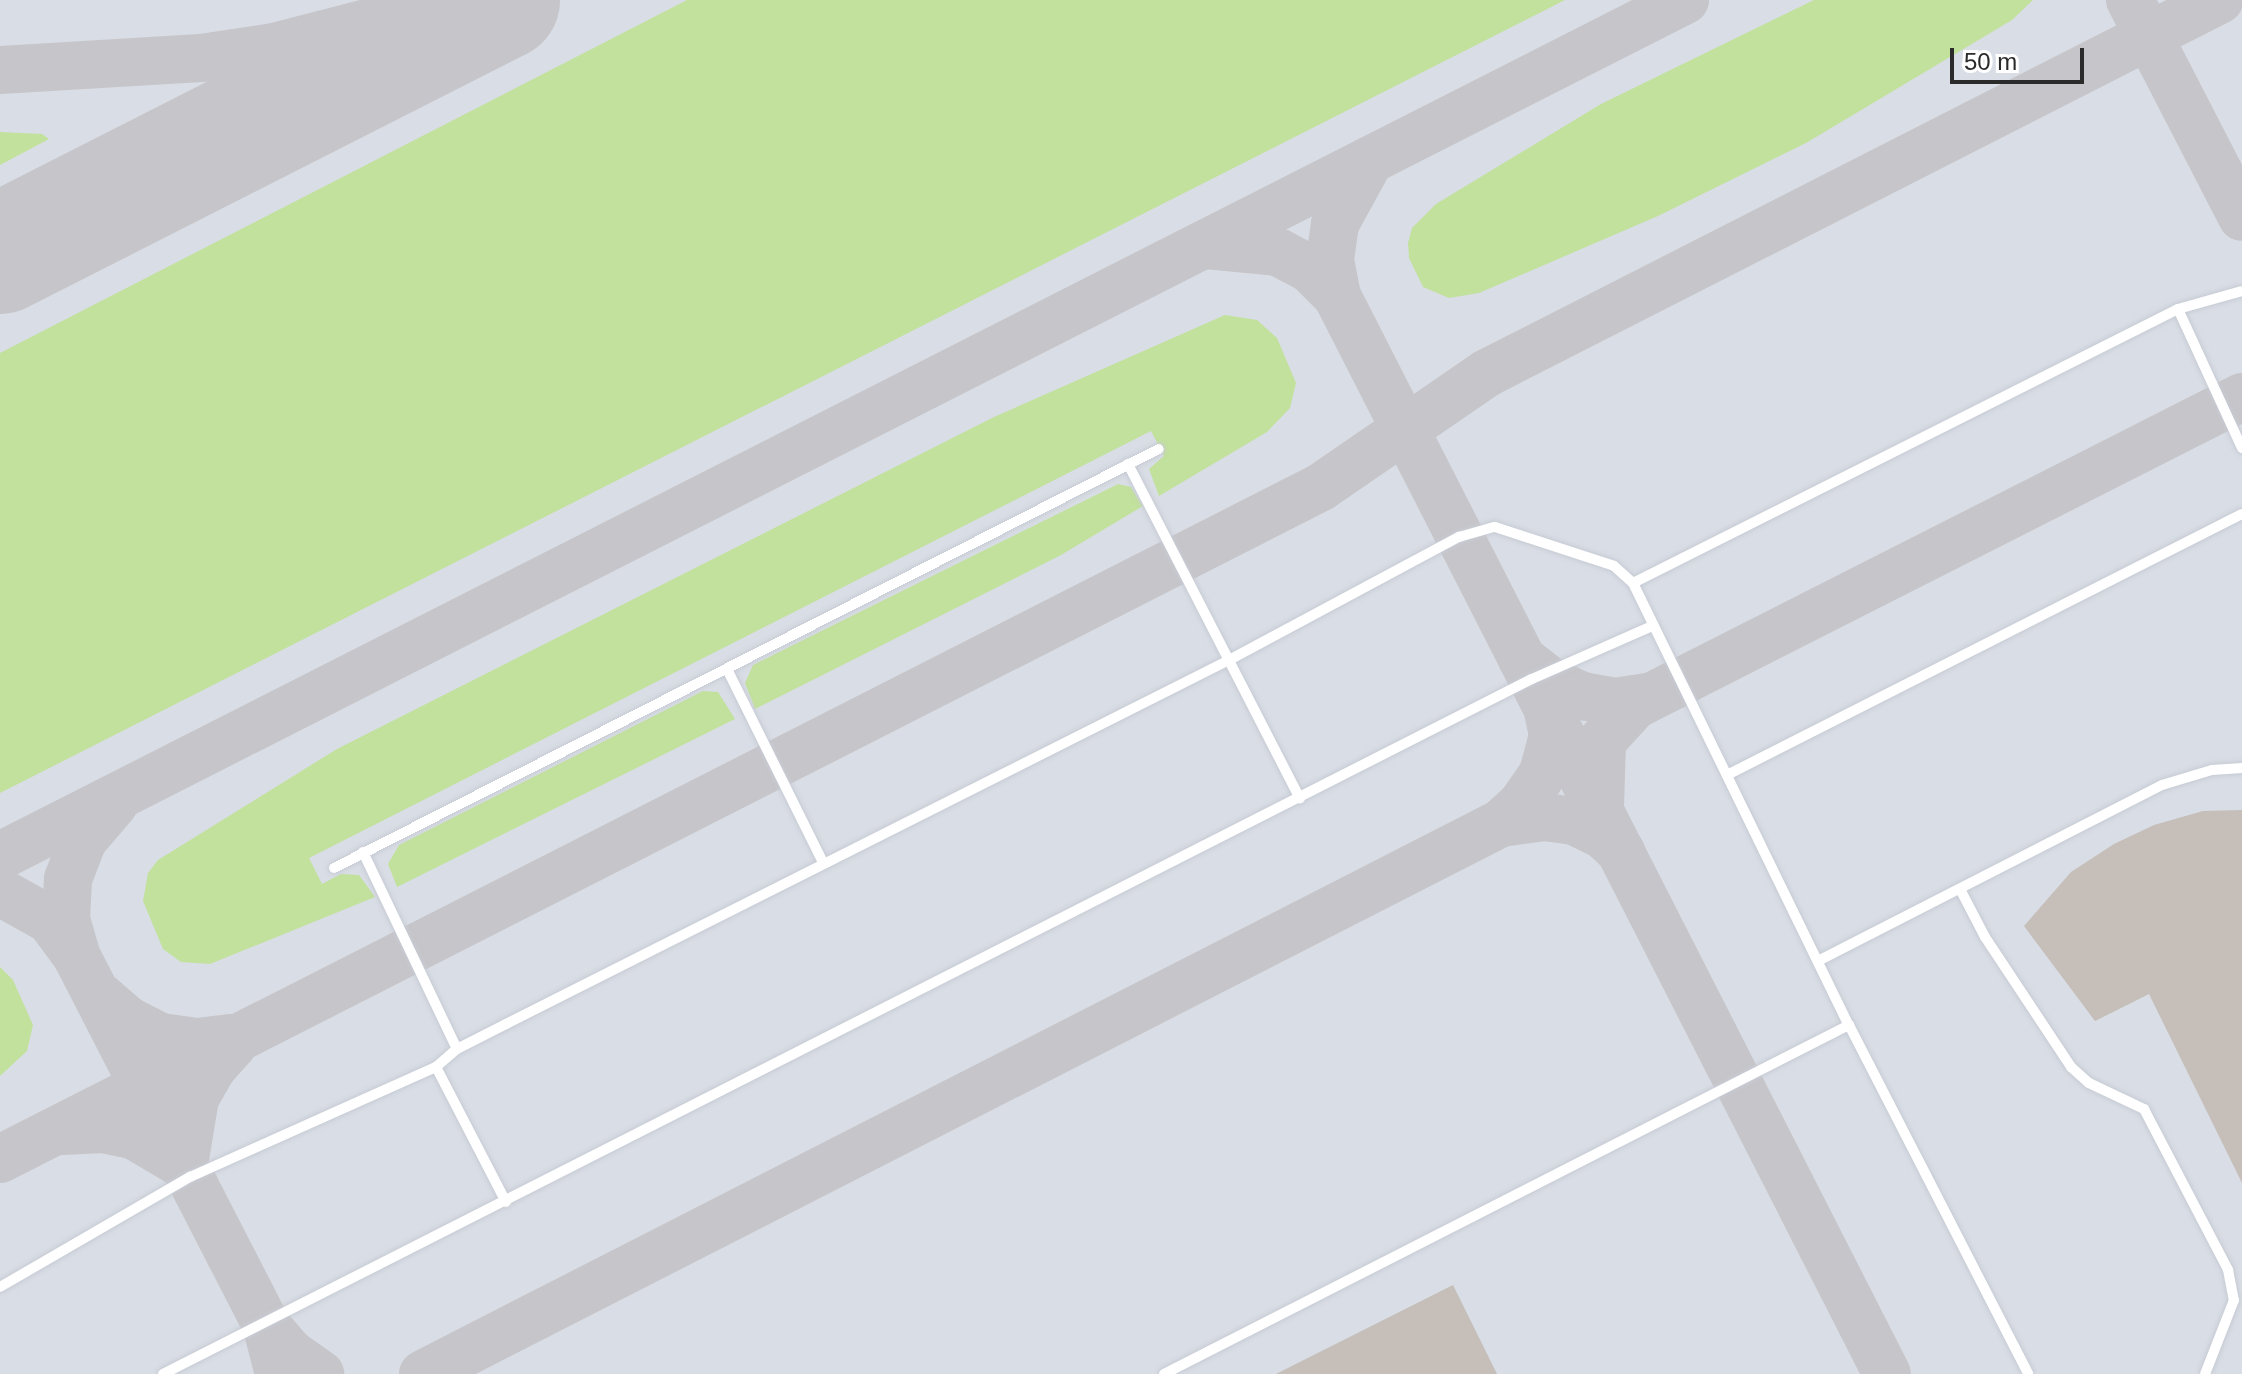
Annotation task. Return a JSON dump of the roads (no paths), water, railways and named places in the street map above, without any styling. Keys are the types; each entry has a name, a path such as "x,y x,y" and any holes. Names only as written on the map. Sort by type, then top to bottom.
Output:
{"lane":[{"path":"1633,583 2178,309 2242,291"},
{"path":"2178,309 2242,448"},
{"path":"334,868 1159,449"},
{"path":"1128,464 1300,798"},
{"path":"1729,774 2242,514"},
{"path":"0,1287 190,1177 436,1067 457,1049 1231,659 1484,527 1509,530 1614,566 1633,583 1849,1025 2028,1374"},
{"path":"163,1374 1532,679 1652,626"},
{"path":"727,669 823,862"},
{"path":"1818,961 2162,785 2212,770 2242,768"},
{"path":"363,852 457,1049"},
{"path":"1960,889 1985,937 2071,1067 2089,1083 2144,1109 2228,1270 2234,1300 2205,1374"},
{"path":"1164,1374 1849,1025"},
{"path":"436,1067 506,1202"}]}
